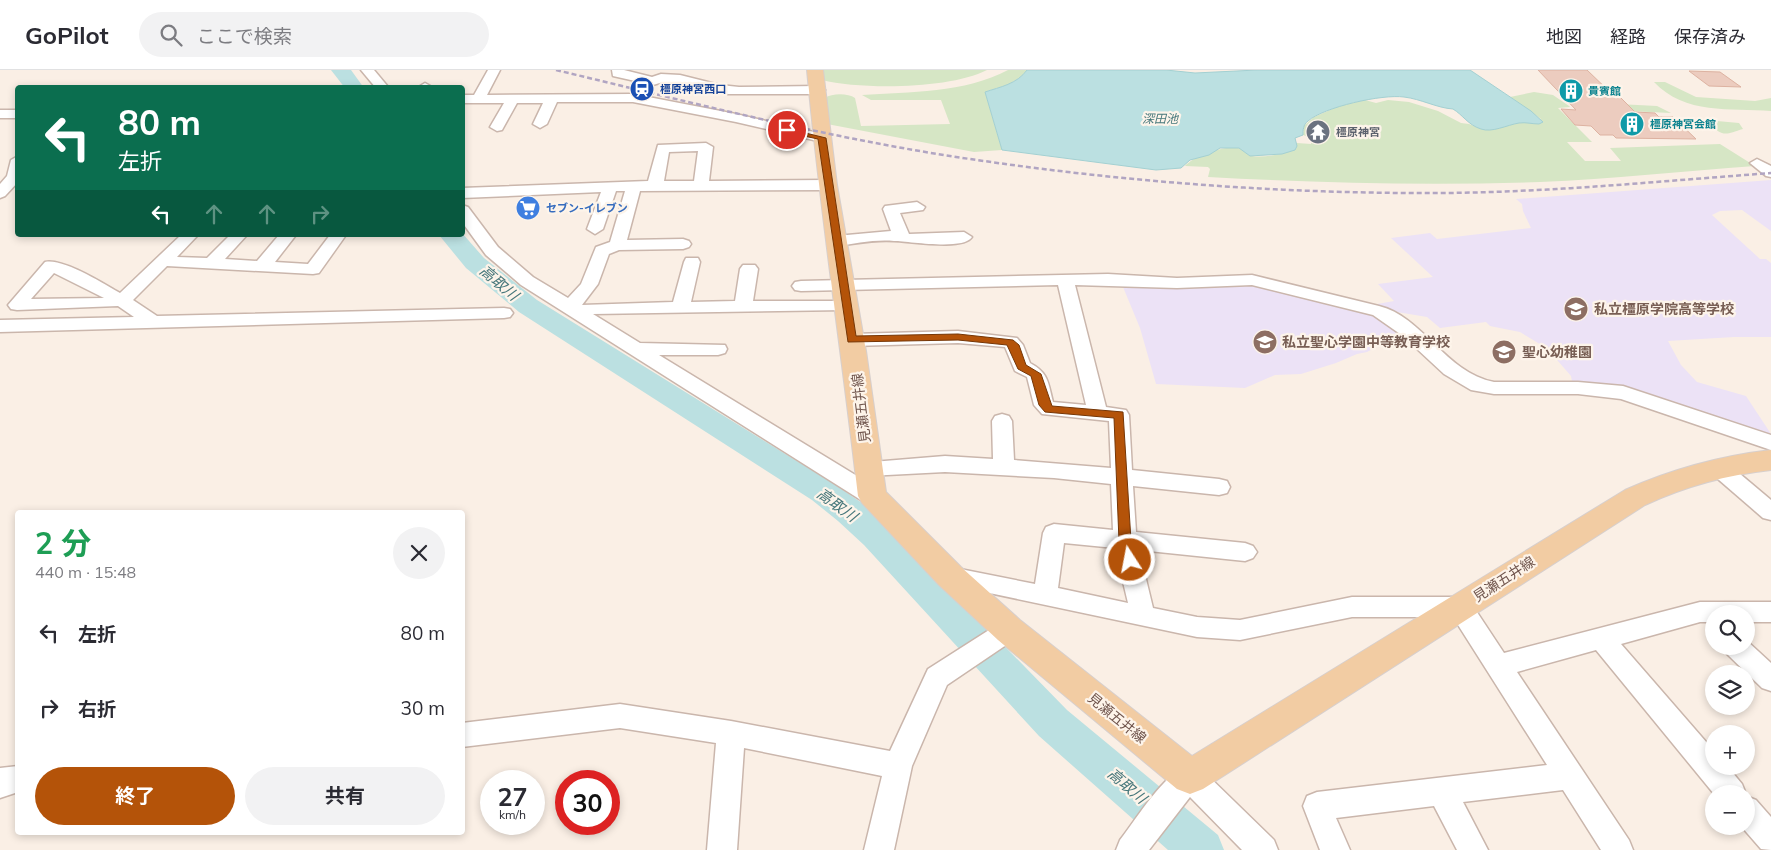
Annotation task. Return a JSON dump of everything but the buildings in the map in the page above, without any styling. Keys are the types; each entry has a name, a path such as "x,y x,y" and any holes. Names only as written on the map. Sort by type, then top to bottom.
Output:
{"main road":[{"name":"見瀬五井線","path":"816,80 828,185 852,340 872,496 924,547 1005,632 1183,784 1617,507 1648,490 1684,477 1719,468 1771,460"}],"street":[{"path":"367,70 380,85"},
{"path":"478,99 494,70"},
{"path":"618,70 616,73 653,81 658,78 682,74 727,90 816,80"},
{"path":"497,127 513,98"},
{"path":"540,124 552,98"},
{"path":"465,99 633,98 736,118 822,138"},
{"path":"0,114 15,114"},
{"path":"655,186 663,148 706,147 701,186"},
{"path":"1771,162 1757,164 1771,173"},
{"path":"0,193 15,179"},
{"path":"465,193 610,186 828,185"},
{"path":"595,229 610,186"},
{"path":"617,245 634,186"},
{"path":"917,206 891,209 903,238 920,240 964,237"},
{"path":"465,214 492,251 527,281 569,309 872,496"},
{"path":"836,240 901,235"},
{"path":"153,322 123,300 87,280 51,266 17,305 109,303 123,300 188,237"},
{"path":"212,263 237,237"},
{"path":"263,265 286,237"},
{"path":"164,261 313,269 337,237"},
{"path":"569,309 583,296 602,251 617,245 683,244"},
{"path":"681,308 692,262"},
{"path":"743,307 749,269"},
{"path":"569,309 743,307 844,294 1065,280 1133,280 1177,284 1252,280 1379,311 1410,332 1451,370 1478,385 1494,388 1578,388 1624,393 1771,444"},
{"path":"1065,280 1098,414"},
{"path":"801,286 844,294"},
{"path":"0,326 504,313"},
{"path":"852,340 958,337 1010,342 1014,345 1022,367 1036,374 1044,405 1049,409 1119,414 1125,541 1143,616"},
{"path":"636,349 718,349"},
{"path":"1002,421 1004,467"},
{"path":"868,468 945,464 1004,467 1219,487"},
{"path":"1719,468 1771,512"},
{"path":"1045,596 1054,533 1245,552"},
{"path":"950,576 1197,627 1240,630 1352,608 1460,607 1618,850"},
{"path":"1755,614 1771,612"},
{"path":"1498,666 1601,638 1705,619"},
{"path":"879,850 898,766 937,678 1005,632"},
{"path":"1601,638 1724,785"},
{"path":"1745,655 1771,680"},
{"path":"465,735 620,716 731,734 898,766"},
{"path":"722,850 731,734"},
{"path":"1335,850 1317,806 1569,776"},
{"path":"0,785 4,780 15,779"},
{"path":"1131,850 1183,784 1263,850"},
{"path":"1442,791 1473,850"},
{"path":"1755,821 1771,840"}],"shaded area":[{"name":"私立橿原学院高等学校","path":"1771,180 1771,231 1742,210 1720,211 1712,215 1760,259 1766,259 1771,263 1771,337 1668,341 1681,365 1697,382 1746,396 1771,434 1771,439 1568,383 1572,381 1571,376 1551,353 1553,352 1520,332 1490,326 1486,322 1440,328 1427,317 1397,312 1393,316 1372,305 1394,301 1378,284 1433,277 1391,238 1430,233 1437,239 1531,228 1523,211 1522,204 1516,199"},
{"name":"私立聖心学園中等教育学校","path":"1247,283 1365,310 1403,333 1367,352 1336,363 1301,374 1275,375 1245,388 1156,384 1140,328 1123,287 1141,286 1142,288"}],"green space":[{"path":"820,70 987,70 951,81 906,86 882,86 822,80"},
{"path":"1008,70 1027,70 1013,82 985,92 1002,150 974,152 827,124 825,98 840,94 855,98 861,126 950,124 941,100 871,100 862,95 918,92 955,87 991,78"},
{"path":"1654,82 1665,82 1696,97 1755,101 1771,98 1771,111 1709,108 1694,105 1666,93"},
{"path":"1534,92 1553,95 1570,107 1558,108 1592,142 1567,142 1585,161 1621,161 1610,148 1720,144 1755,166 1567,181 1415,184 1208,177 1210,169 1208,167 1185,166 1202,155 1225,148 1238,148 1250,155 1262,156 1294,150 1297,143 1311,144 1312,138 1303,135 1304,126 1314,117 1339,106 1365,100 1376,103 1388,100 1409,102 1438,111 1461,123 1482,129 1541,119 1510,97"},
{"path":"1579,102 1657,106 1671,113 1585,109"},
{"path":"1717,121 1739,123 1743,129 1725,134 1721,133 1709,123"}],"water":[{"name":"深田池","path":"1027,70 1166,70 1195,73 1257,70 1470,70 1531,111 1543,122 1539,124 1519,123 1485,130 1473,125 1453,109 1404,97 1382,98 1340,106 1316,116 1305,124 1303,135 1295,138 1297,146 1295,150 1282,154 1250,156 1239,148 1220,148 1209,155 1190,160 1181,168 1156,170 1002,150 985,92 1013,82"}],"waterway":[{"name":"高取川","path":"340,70 353,85"},
{"name":"高取川","path":"453,237 475,263 528,306 823,492 850,512 876,536 1053,723 1095,761 1202,850"}],"railway":[{"path":"556,70 769,121 930,153 1041,169 1214,186 1329,192 1445,193 1567,188 1771,173"}],"place":[{"name":"橿原神宮西口","path":"642,89"},
{"name":"貴賓館","path":"1571,91"},
{"name":"橿原神宮会館","path":"1632,124"},
{"name":"橿原神宮","path":"1318,132"},
{"name":"セブン-イレブン","path":"528,208"},
{"name":"私立橿原学院高等学校","path":"1576,309"},
{"name":"私立聖心学園中等教育学校","path":"1265,342"},
{"name":"聖心幼稚園","path":"1504,352"}],"route":[{"path":"787,130 822,138 852,340 958,337 1010,342 1014,345 1022,367 1036,374 1044,405 1049,409 1119,414 1125,541 1130,560"}]}
